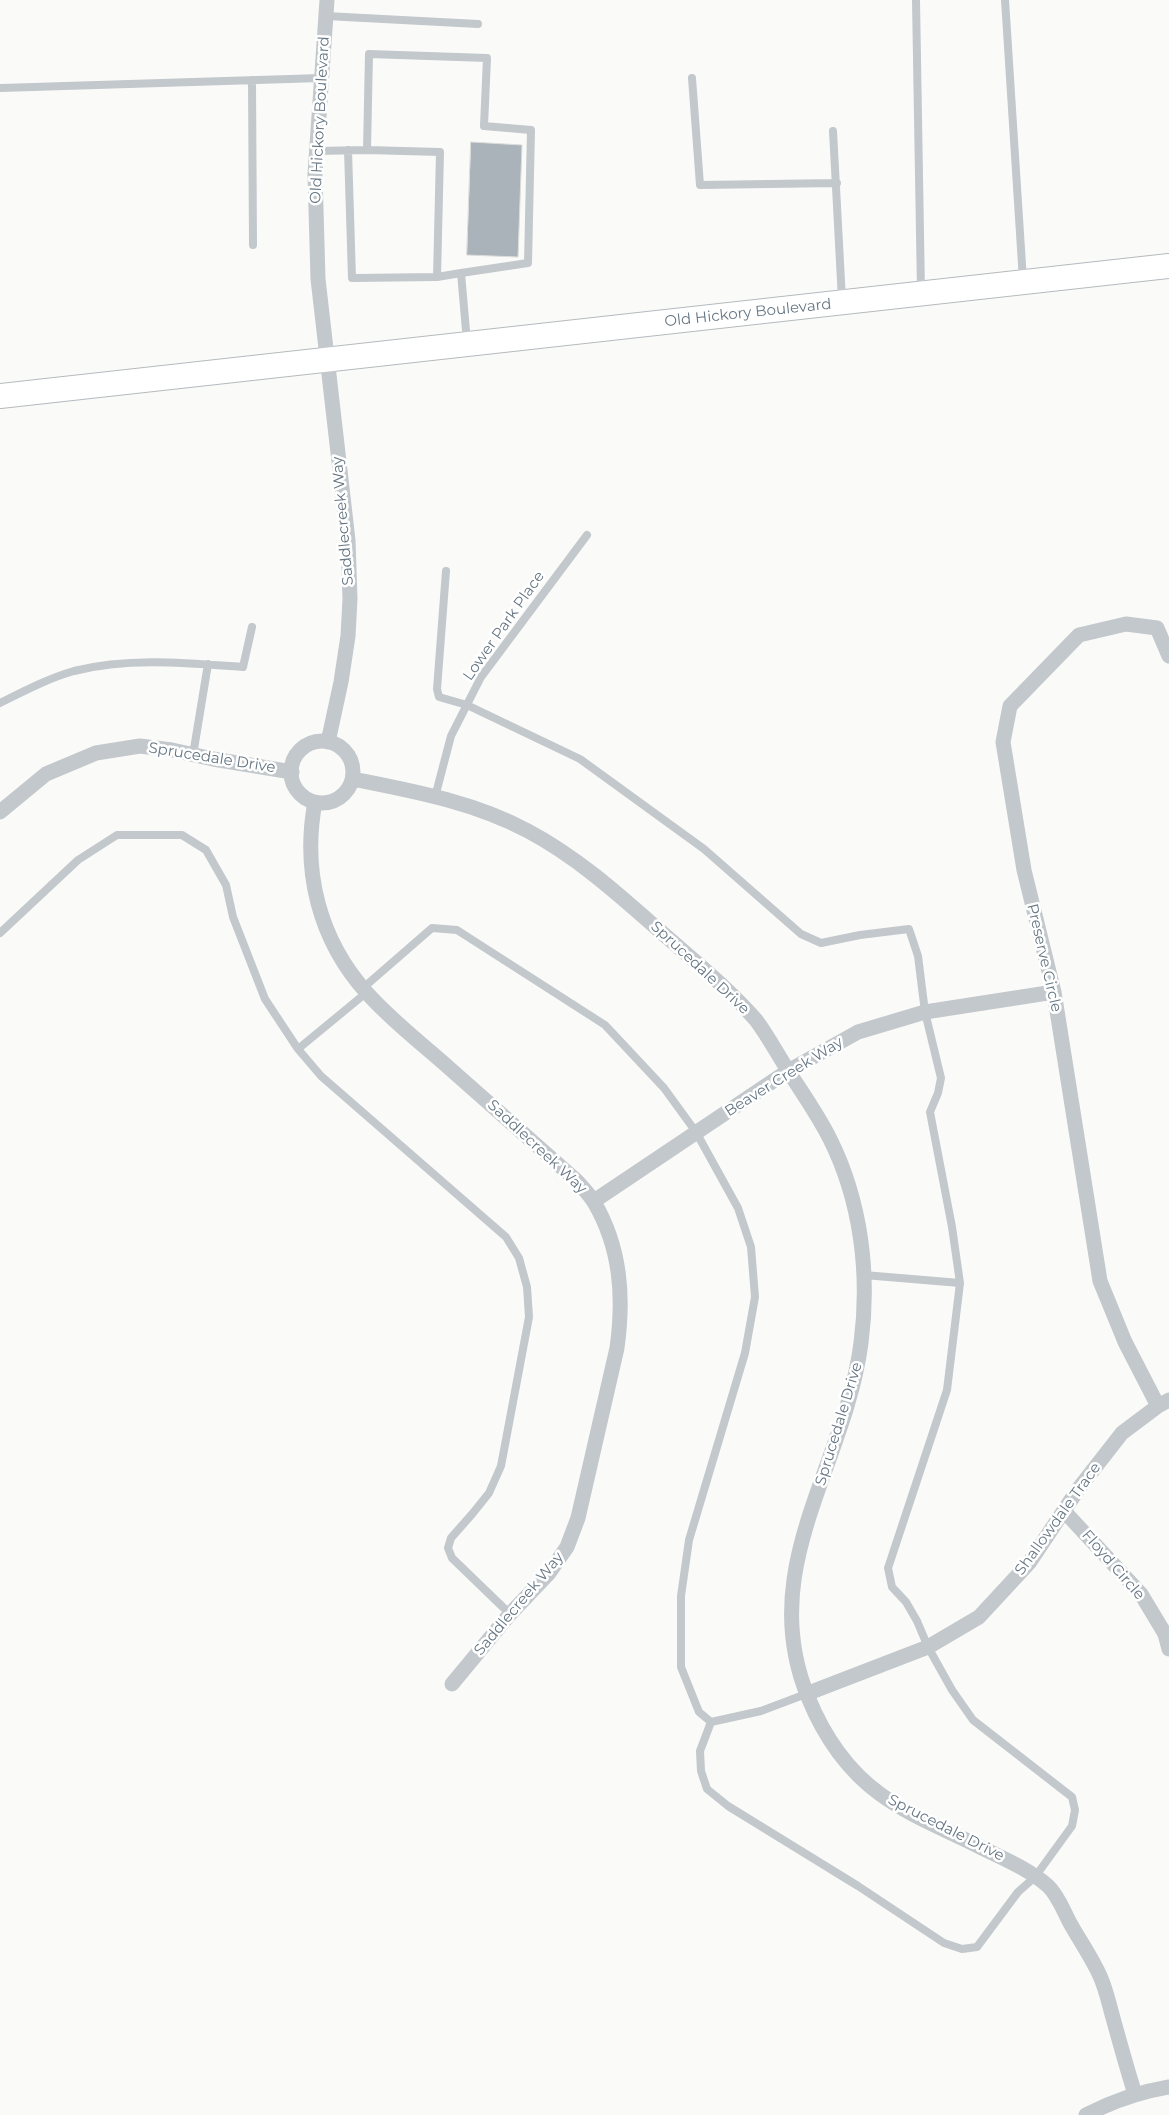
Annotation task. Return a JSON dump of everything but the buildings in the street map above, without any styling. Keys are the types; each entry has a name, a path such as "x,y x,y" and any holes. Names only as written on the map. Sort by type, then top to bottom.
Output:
{"main road":[{"name":"Old Hickory Boulevard","path":"0,396 1169,266"}],"street":[{"name":"Old Hickory Boulevard","path":"326,360 318,279 315,174 327,0"},
{"name":"Saddlecreek Way","path":"326,360 348,540 350,599 348,636 341,682 328,742"},
{"name":"Preserve Circle","path":"1163,1403 1125,1342 1100,1281 1054,992 1024,870 1003,742 1010,706 1079,635 1126,624 1157,628 1169,656"},
{"path":"328,742 340,746 348,755 353,767 353,779 341,797 326,803 315,802 300,794 294,783 292,772 294,760 300,750 310,743 328,742"},
{"name":"Sprucedale Drive","path":"0,812 46,774 96,753 140,746 292,772"},
{"name":"Sprucedale Drive","path":"353,779 435,797 494,815 527,831 566,854 611,888 727,990 758,1023 812,1106 831,1141 848,1184 858,1224 864,1275 864,1314 860,1349 851,1391 803,1534 794,1568 791,1599 794,1660 818,1721 835,1748 876,1791 900,1807 1010,1862 1050,1888 1102,1980 1135,2094"},
{"name":"Saddlecreek Way","path":"315,802 311,823 310,857 314,892 326,932 345,965 365,990 577,1181 594,1201 610,1239 620,1278 621,1322 617,1348 578,1518 567,1547 549,1573 510,1614 452,1684"},
{"name":"Beaver Creek Way","path":"594,1201 788,1070 858,1032 925,1012 1054,992"},
{"name":"Shallowdale Trace","path":"806,1694 928,1647 979,1617 1029,1563 1079,1488 1122,1433 1163,1403"},
{"name":"Floyd Circle","path":"1064,1511 1141,1594 1165,1634 1169,1649"},
{"path":"1086,2115 1111,2102 1135,2094 1169,2087"}],"lane":[{"path":"916,0 921,294"},
{"path":"1005,0 1024,282"},
{"path":"326,16 478,24"},
{"path":"348,150 352,278 437,277 528,263 531,130 484,126 487,58 369,54 367,150"},
{"path":"1,88 321,78"},
{"path":"692,78 700,185 837,183"},
{"path":"252,80 253,245"},
{"path":"833,131 842,302"},
{"path":"316,151 440,152 437,277"},
{"path":"461,273 467,344"},
{"name":"Lower Park Place","path":"435,797 451,736 482,677 587,535"},
{"path":"446,571 437,689 439,697 444,700 467,705 580,759 704,849 801,934 821,943 860,935 910,929 918,956 925,1012 942,1078 930,1112 952,1227 960,1284 947,1390 888,1568 892,1587 906,1602 952,1690 973,1720 1072,1797 1075,1810 1072,1826 1035,1877 1018,1892 977,1947 962,1949 944,1943 858,1886 728,1806 707,1789 701,1771 700,1752 711,1722"},
{"path":"0,703 74,671 112,665 168,661 243,667 252,627"},
{"path":"193,755 208,664"},
{"path":"0,933 78,860 117,835 182,835 206,850 226,885 233,917 265,999 298,1049 321,1076 506,1237 519,1258 527,1287 529,1317 501,1466 489,1493 451,1538 448,1548 452,1558 510,1614"},
{"path":"298,1049 432,928 457,930 605,1025 664,1088 696,1132 738,1208 751,1247 755,1297 745,1353 689,1540 681,1596 681,1667 699,1712 711,1722"},
{"path":"864,1275 960,1284"},
{"path":"711,1722 761,1711 806,1694"}]}
